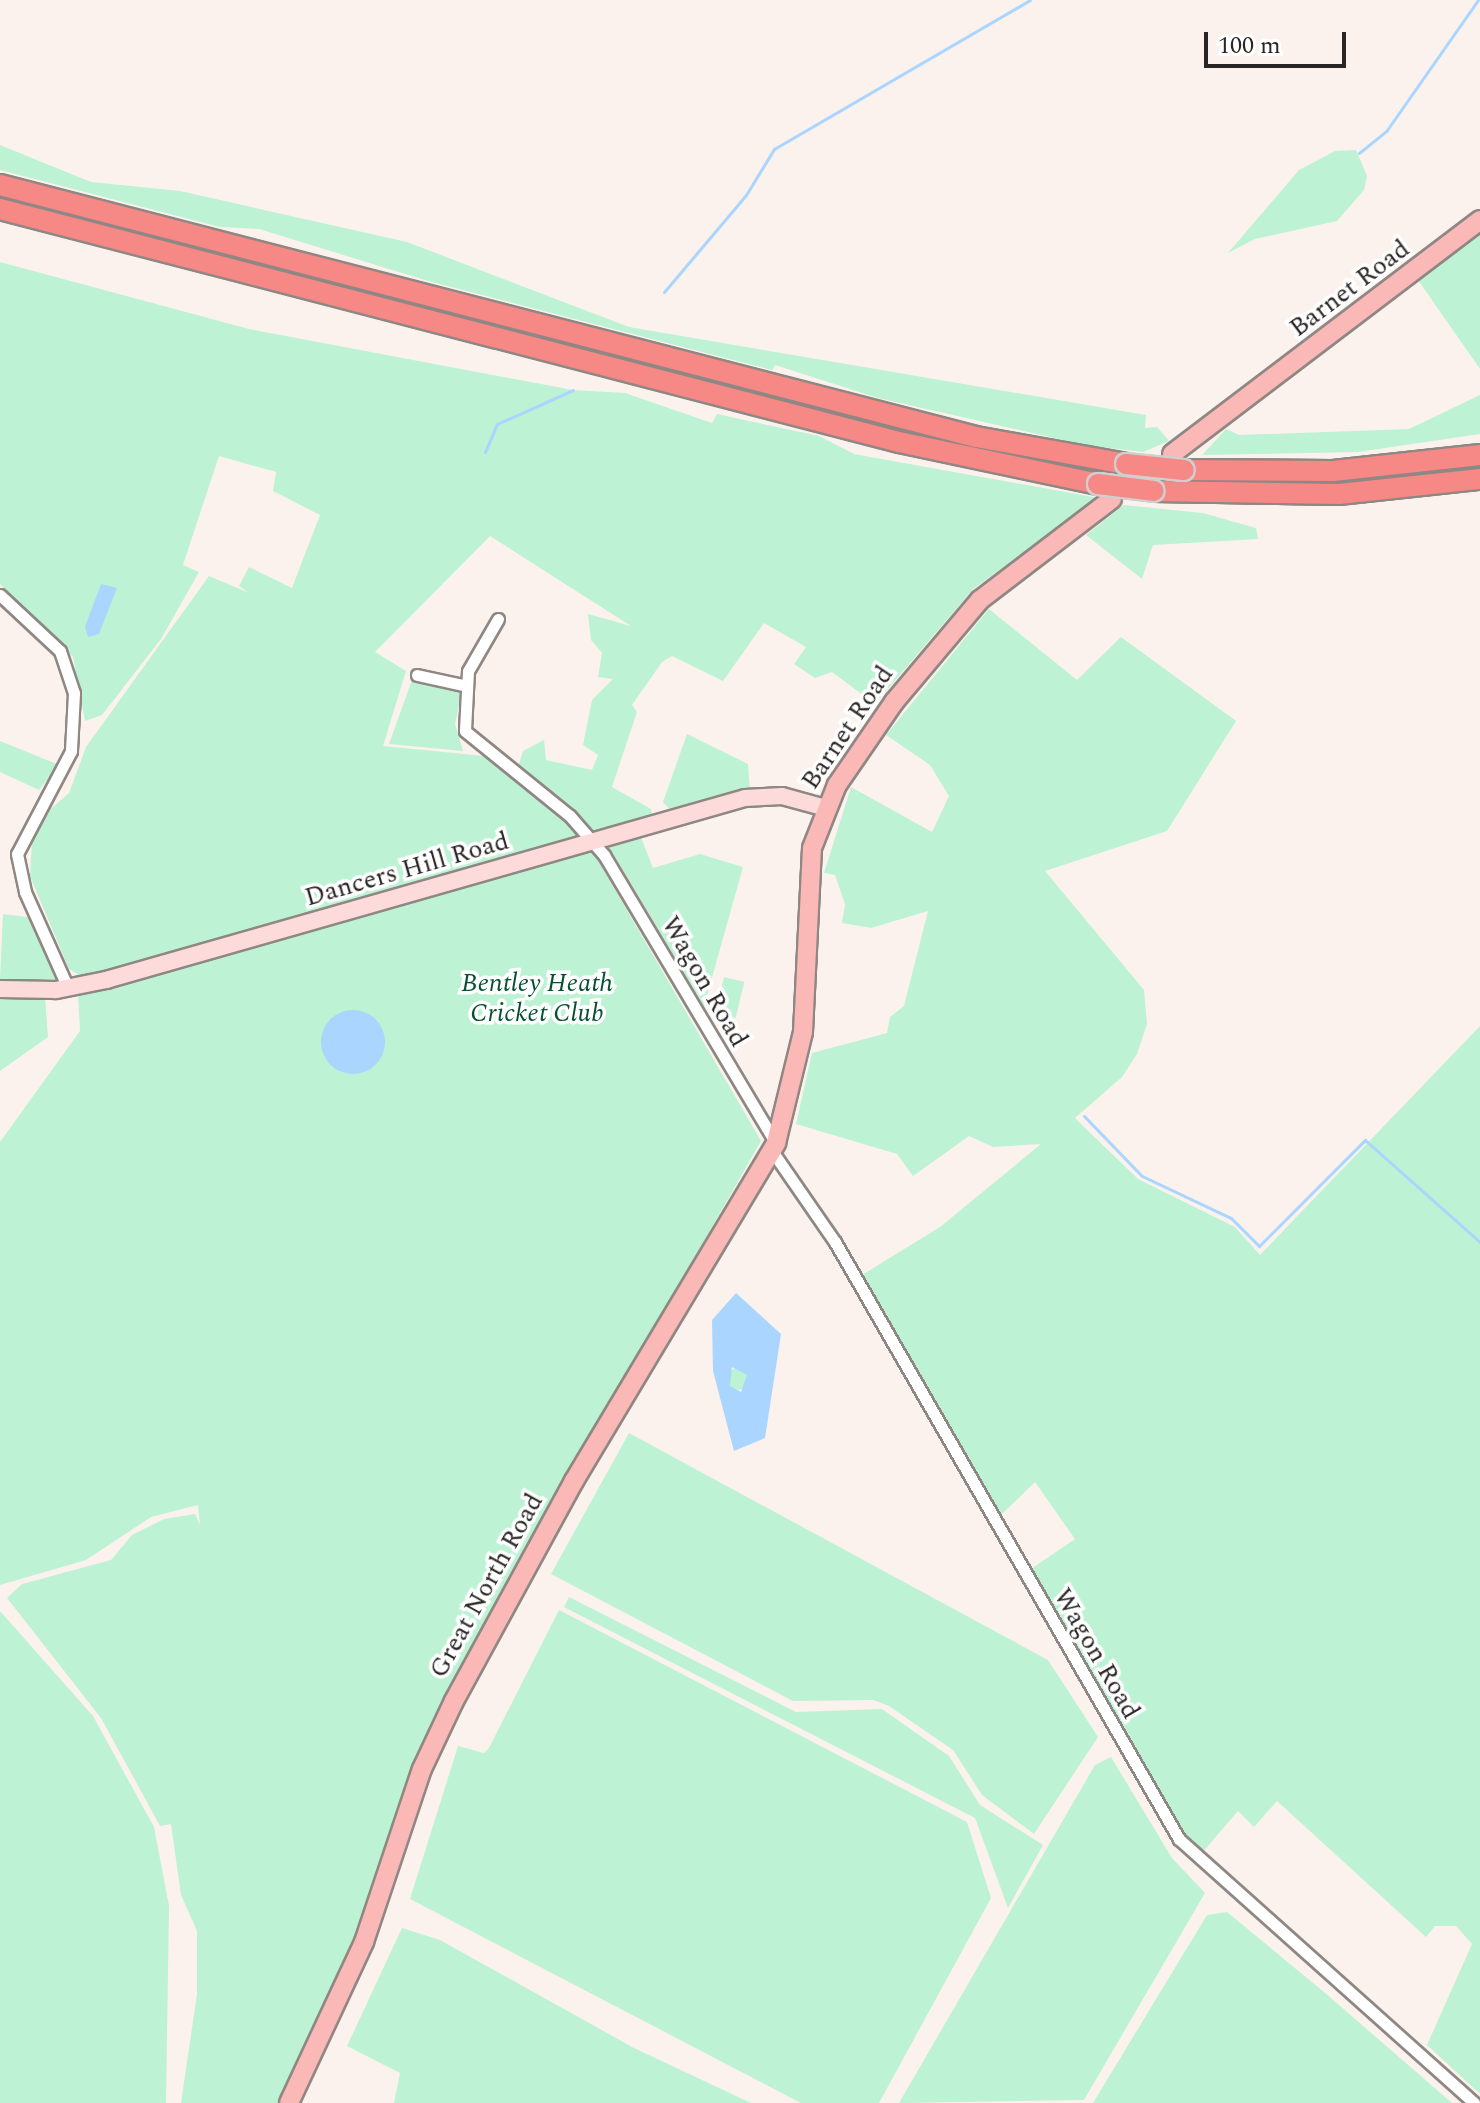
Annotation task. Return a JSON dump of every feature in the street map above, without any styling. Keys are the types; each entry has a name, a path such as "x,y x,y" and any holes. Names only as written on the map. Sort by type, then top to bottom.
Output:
{"highway":[{"path":"0,185 930,426 1126,464 1178,462 1333,471 1480,455"},
{"path":"0,209 899,442 1098,484 1154,491 1339,494 1480,479"}],"main road":[{"name":"Barnet Road","path":"1178,462 1480,220"},
{"name":"Barnet Road","path":"785,1119 803,1032 809,868 826,808 872,731 950,631 996,587 1112,499"},
{"name":"Great North Road","path":"289,2103 341,1998 422,1769 454,1701 582,1468 774,1147 785,1119"}],"street":[{"path":"0,595 60,651 74,693 71,751 17,854 25,892 68,988"},
{"path":"417,675 467,686 498,619"},
{"name":"Wagon Road","path":"467,686 463,726 594,842 774,1147 835,1242 1179,1839 1474,2103"},
{"name":"Dancers Hill Road","path":"0,989 68,988 759,796 826,808"}],"green space":[{"path":"0,145 91,182 180,191 407,242 629,327 1146,415 1145,428 1157,427 1169,441 1143,452 1085,445 878,398 775,365 772,370 428,281 259,229 220,227 0,170"},
{"path":"1356,150 1367,176 1364,190 1337,221 1255,239 1228,253 1299,170 1335,151"},
{"path":"1480,229 1480,369 1418,280"},
{"path":"0,262 249,329 573,390 625,393 712,423 717,414 819,436 854,454 1099,498 973,589 875,704 832,672 815,678 794,664 806,647 764,623 723,681 672,656 662,662 632,705 637,712 612,787 651,809 653,819 597,836 517,770 523,751 544,740 546,760 592,770 598,755 583,745 592,700 613,679 598,677 602,653 591,640 588,614 631,626 490,536 375,652 406,671 383,746 484,756 575,827 582,840 82,977 69,969 30,876 32,842 45,814 69,793 86,747 209,576 249,593 239,586 249,567 292,588 320,515 273,491 276,472 219,456 183,565 199,572 161,639 102,715 85,721 73,657 0,584"},
{"path":"1480,395 1480,434 1358,452 1202,455 1226,429 1239,435 1409,429"},
{"path":"1124,505 1203,513 1256,528 1258,539 1153,545 1142,579 1086,535"},
{"path":"989,609 1077,680 1121,637 1236,721 1167,831 1045,871 1144,990 1147,1024 1137,1054 1122,1077 1075,1118 1138,1179 1235,1227 1260,1255 1480,1026 1480,2094 1427,2045 1472,1944 1456,1926 1435,1926 1426,1937 1277,1801 1254,1827 1238,1811 1201,1854 1185,1839 1031,1569 1075,1539 1035,1482 1000,1516 862,1275 940,1227 1041,1144 993,1147 969,1136 913,1176 897,1154 796,1124 812,1053 887,1033 890,1017 904,1006 928,911 871,928 842,923 845,904 835,875 824,873 851,787 932,832 949,796 930,765 886,735"},
{"path":"413,677 462,691 455,724 463,751 389,744"},
{"path":"687,734 748,764 750,791 672,812 663,802"},
{"path":"0,741 59,765 39,790 0,772"},
{"path":"640,835 653,868 700,854 743,867 704,1006 608,845"},
{"name":"Bentley Heath Cricket Club","path":"592,850 761,1141 446,1693 404,1791 358,1939 281,2103 181,2103 197,1994 197,1931 181,1895 171,1824 160,1826 101,1718 7,1598 22,1584 111,1560 132,1535 164,1519 195,1514 200,1525 198,1505 151,1517 86,1560 0,1585 0,1142 80,1031 78,994"},
{"path":"3,914 35,918 58,980 0,979"},
{"path":"724,977 744,982 735,1018 715,1013"},
{"path":"0,994 45,996 48,1037 0,1071"},
{"path":"738,1368 746,1371 749,1379 746,1387 738,1390 730,1387 727,1379 730,1371"},
{"path":"629,1433 1048,1660 1098,1737 1034,1834 982,1795 953,1750 889,1706 873,1700 793,1701 551,1574"},
{"path":"569,1597 796,1712 882,1709 949,1756 980,1805 1043,1845 1008,1908 975,1818 564,1607"},
{"path":"559,1610 967,1822 991,1898 879,2103 801,2103 410,1899 458,1746 484,1753 489,1748"},
{"path":"0,1611 93,1716 154,1827 169,1906 166,2103 0,2103"},
{"path":"1111,1757 1172,1858 1205,1893 1084,2100 899,2103 1095,1765"},
{"path":"1227,1912 1452,2103 1093,2103 1207,1915"},
{"path":"402,1928 440,1940 634,2048 751,2103 394,2103 400,2073 347,2046"}],"water":[{"path":"101,584 117,588 99,634 88,637 85,627"},
{"path":"353,1010 365,1012 376,1019 383,1030 383,1054 376,1065 365,1072 353,1074 341,1072 330,1065 323,1054 321,1042 323,1030 330,1019 341,1012"},
{"path":"736,1293 781,1334 765,1438 734,1451 713,1371 712,1320","holes":["732,1367 747,1375 741,1392 730,1386"]}],"waterway":[{"path":"664,292 746,195 774,149 1030,0"},
{"path":"1359,153 1387,130 1478,0"},
{"path":"485,452 497,424 573,390"},
{"path":"1084,1116 1142,1176 1231,1218 1259,1246 1365,1140 1480,1242"}]}
